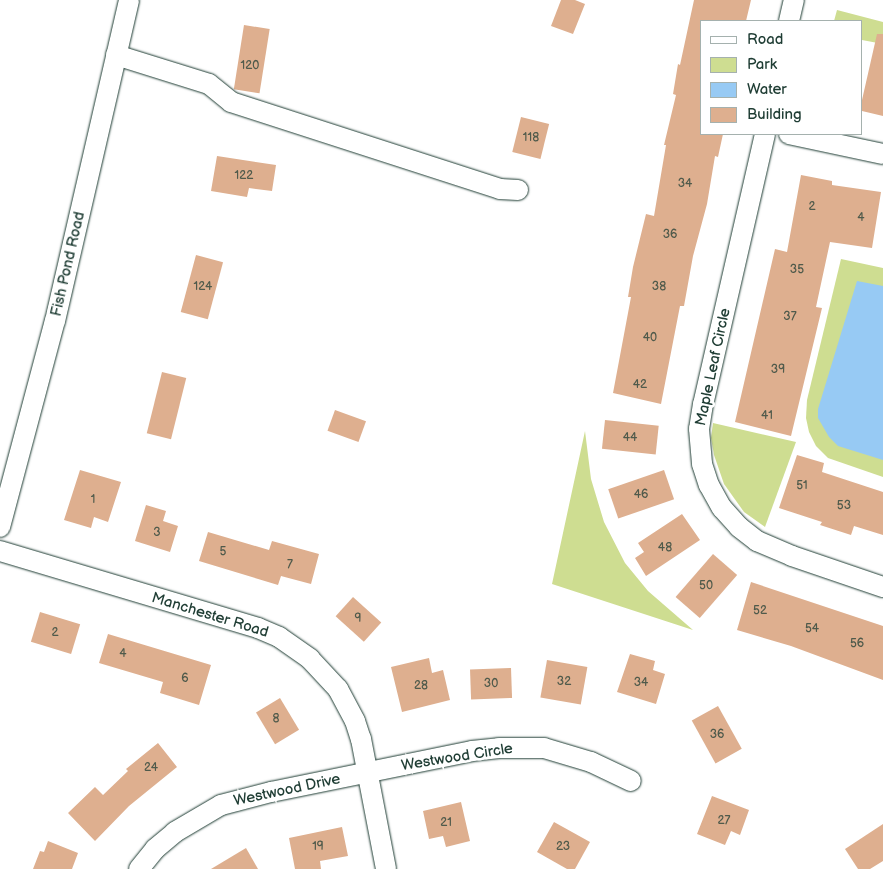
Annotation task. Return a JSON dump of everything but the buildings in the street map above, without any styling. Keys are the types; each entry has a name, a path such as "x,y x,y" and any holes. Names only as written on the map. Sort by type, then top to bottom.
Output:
{"street":[{"name":"Fish Pond Road","path":"0,527 57,311 129,0"},
{"path":"789,20 794,0"},
{"path":"116,55 209,84 231,102 500,189 518,190"},
{"name":"Maple Leaf Circle","path":"765,135 703,404 700,428 702,464 709,485 722,508 739,527 757,541 792,556 883,586"},
{"path":"794,135 883,154"},
{"name":"Manchester Road","path":"0,551 258,628 279,637 310,659 338,689 355,721 361,738 386,869"},
{"name":"Westwood Circle","path":"368,773 472,752 520,747 544,748 566,753 631,781"},
{"name":"Westwood Drive","path":"139,869 155,849 175,832 221,805 271,792 368,773"}],"green space":[{"path":"837,10 883,22 883,44 863,40 863,20 834,20"},
{"path":"841,259 883,268 883,477 828,458 816,446 809,432 806,418 807,400"},
{"path":"713,423 796,442 765,527 744,512 724,484 714,455 711,438"},
{"path":"585,431 591,479 604,522 625,563 648,591 693,630 552,584"}],"water":[{"path":"857,281 883,286 883,460 838,446 829,437 818,418 818,409"}]}
